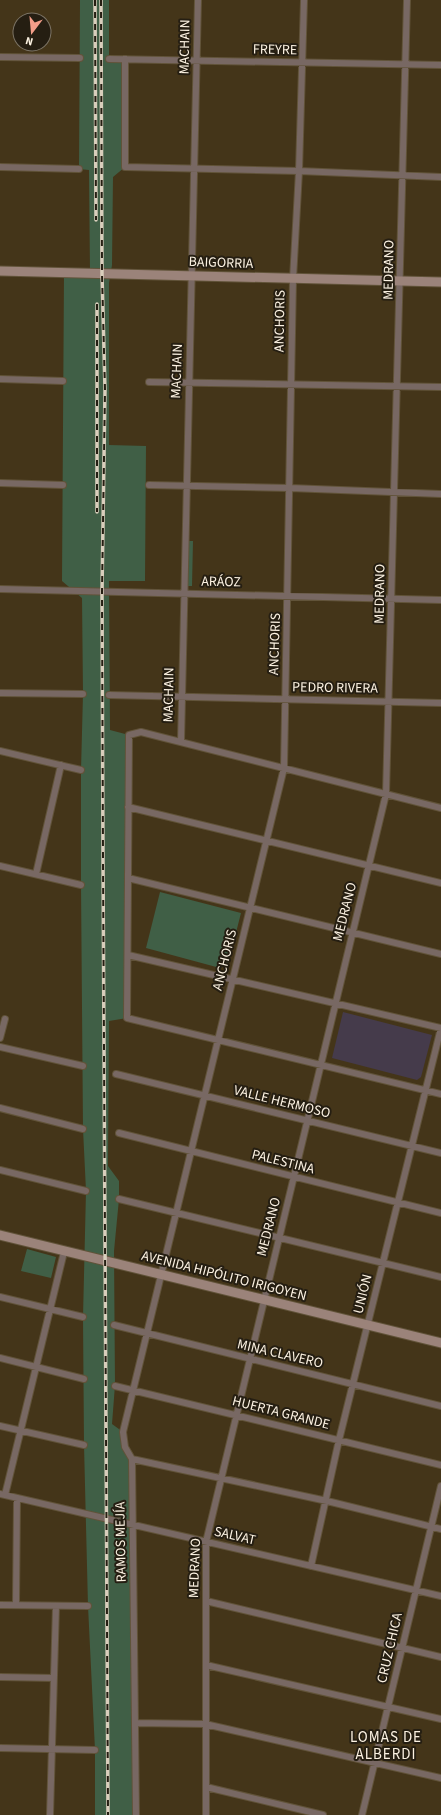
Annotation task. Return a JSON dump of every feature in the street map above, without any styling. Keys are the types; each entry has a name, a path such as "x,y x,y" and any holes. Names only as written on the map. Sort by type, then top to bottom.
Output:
{"street":[{"name":"MACHAIN","path":"181,742 188,382 192,276 198,0"},
{"name":"ANCHORIS","path":"161,1275 284,768 293,279 299,171 304,0"},
{"name":"MEDRANO","path":"206,1815 206,1542 386,794 390,701 407,0"},
{"path":"0,57 80,58"},
{"name":"FREYRE","path":"109,59 441,65"},
{"path":"125,59 125,167 299,171 441,177"},
{"path":"0,166 79,170"},
{"name":"BAIGORRIA","path":"0,271 441,282"},
{"path":"0,379 63,381"},
{"path":"149,382 441,388"},
{"path":"0,483 63,485"},
{"path":"149,485 290,488 441,494"},
{"name":"ARÁOZ","path":"0,589 441,600"},
{"path":"0,693 83,694"},
{"name":"PEDRO RIVERA","path":"109,695 441,703"},
{"path":"441,808 141,732 129,735 127,1018 441,1094"},
{"path":"0,751 81,770"},
{"path":"36,874 61,765"},
{"path":"128,807 441,883"},
{"path":"0,866 81,885"},
{"path":"128,878 441,954"},
{"path":"128,955 441,1028"},
{"path":"0,1038 5,1019"},
{"name":"UNIÓN","path":"311,1566 327,1501 339,1440 441,1028"},
{"path":"0,1047 83,1066"},
{"name":"VALLE HERMOSO","path":"116,1074 441,1153"},
{"path":"0,1108 83,1129"},
{"name":"PALESTINA","path":"119,1133 441,1213"},
{"path":"0,1170 86,1191"},
{"path":"120,1199 441,1277"},
{"name":"AVENIDA HIPÓLITO IRIGOYEN","path":"0,1235 64,1252 441,1343"},
{"path":"2,1495 20,1431 64,1252"},
{"name":"RAMOS MEJÍA","path":"136,1815 134,1525 132,1459 125,1447 123,1432 161,1275"},
{"path":"0,1297 83,1317"},
{"name":"MINA CLAVERO","path":"114,1325 354,1383 441,1406"},
{"path":"0,1358 84,1379"},
{"name":"HUERTA GRANDE","path":"115,1386 441,1465"},
{"path":"0,1426 84,1445"},
{"path":"132,1459 327,1501 441,1529"},
{"name":"CRUZ CHICA","path":"362,1815 441,1486"},
{"name":"SALVAT","path":"2,1495 441,1596"},
{"path":"16,1605 17,1498"},
{"path":"206,1601 441,1657"},
{"path":"0,1605 88,1606"},
{"path":"50,1815 56,1606"},
{"path":"206,1665 441,1719"},
{"path":"0,1676 54,1678"},
{"path":"135,1723 205,1724 441,1778"},
{"path":"0,1748 94,1750"},
{"path":"206,1787 324,1815"}],"shaded area":[{"path":"343,1012 432,1035 421,1077 417,1080 332,1058"}],"green space":[{"path":"80,0 109,0 109,59 125,59 125,167 113,177 112,265 109,283 109,445 146,446 145,581 109,581 110,730 129,735 127,1018 109,1021 108,1166 119,1181 119,1199 114,1251 115,1385 112,1424 123,1432 132,1459 136,1815 95,1815 95,1750 88,1606 84,1445 83,1317 86,1191 83,1129 81,885 81,770 83,694 82,598 62,581 64,273 90,273 89,170 79,169"},
{"path":"187,541 193,541 192,586 186,586"},
{"path":"160,892 241,913 228,964 220,968 146,948"},
{"path":"27,1249 56,1257 51,1278 21,1271"}],"railway":[{"path":"95,0 96,220"},
{"path":"101,0 102,274 105,390 102,592 108,1815"},
{"path":"97,304 97,512"}],"district":[{"name":"LOMAS DE ALBERDI","path":"386,1746"}]}
